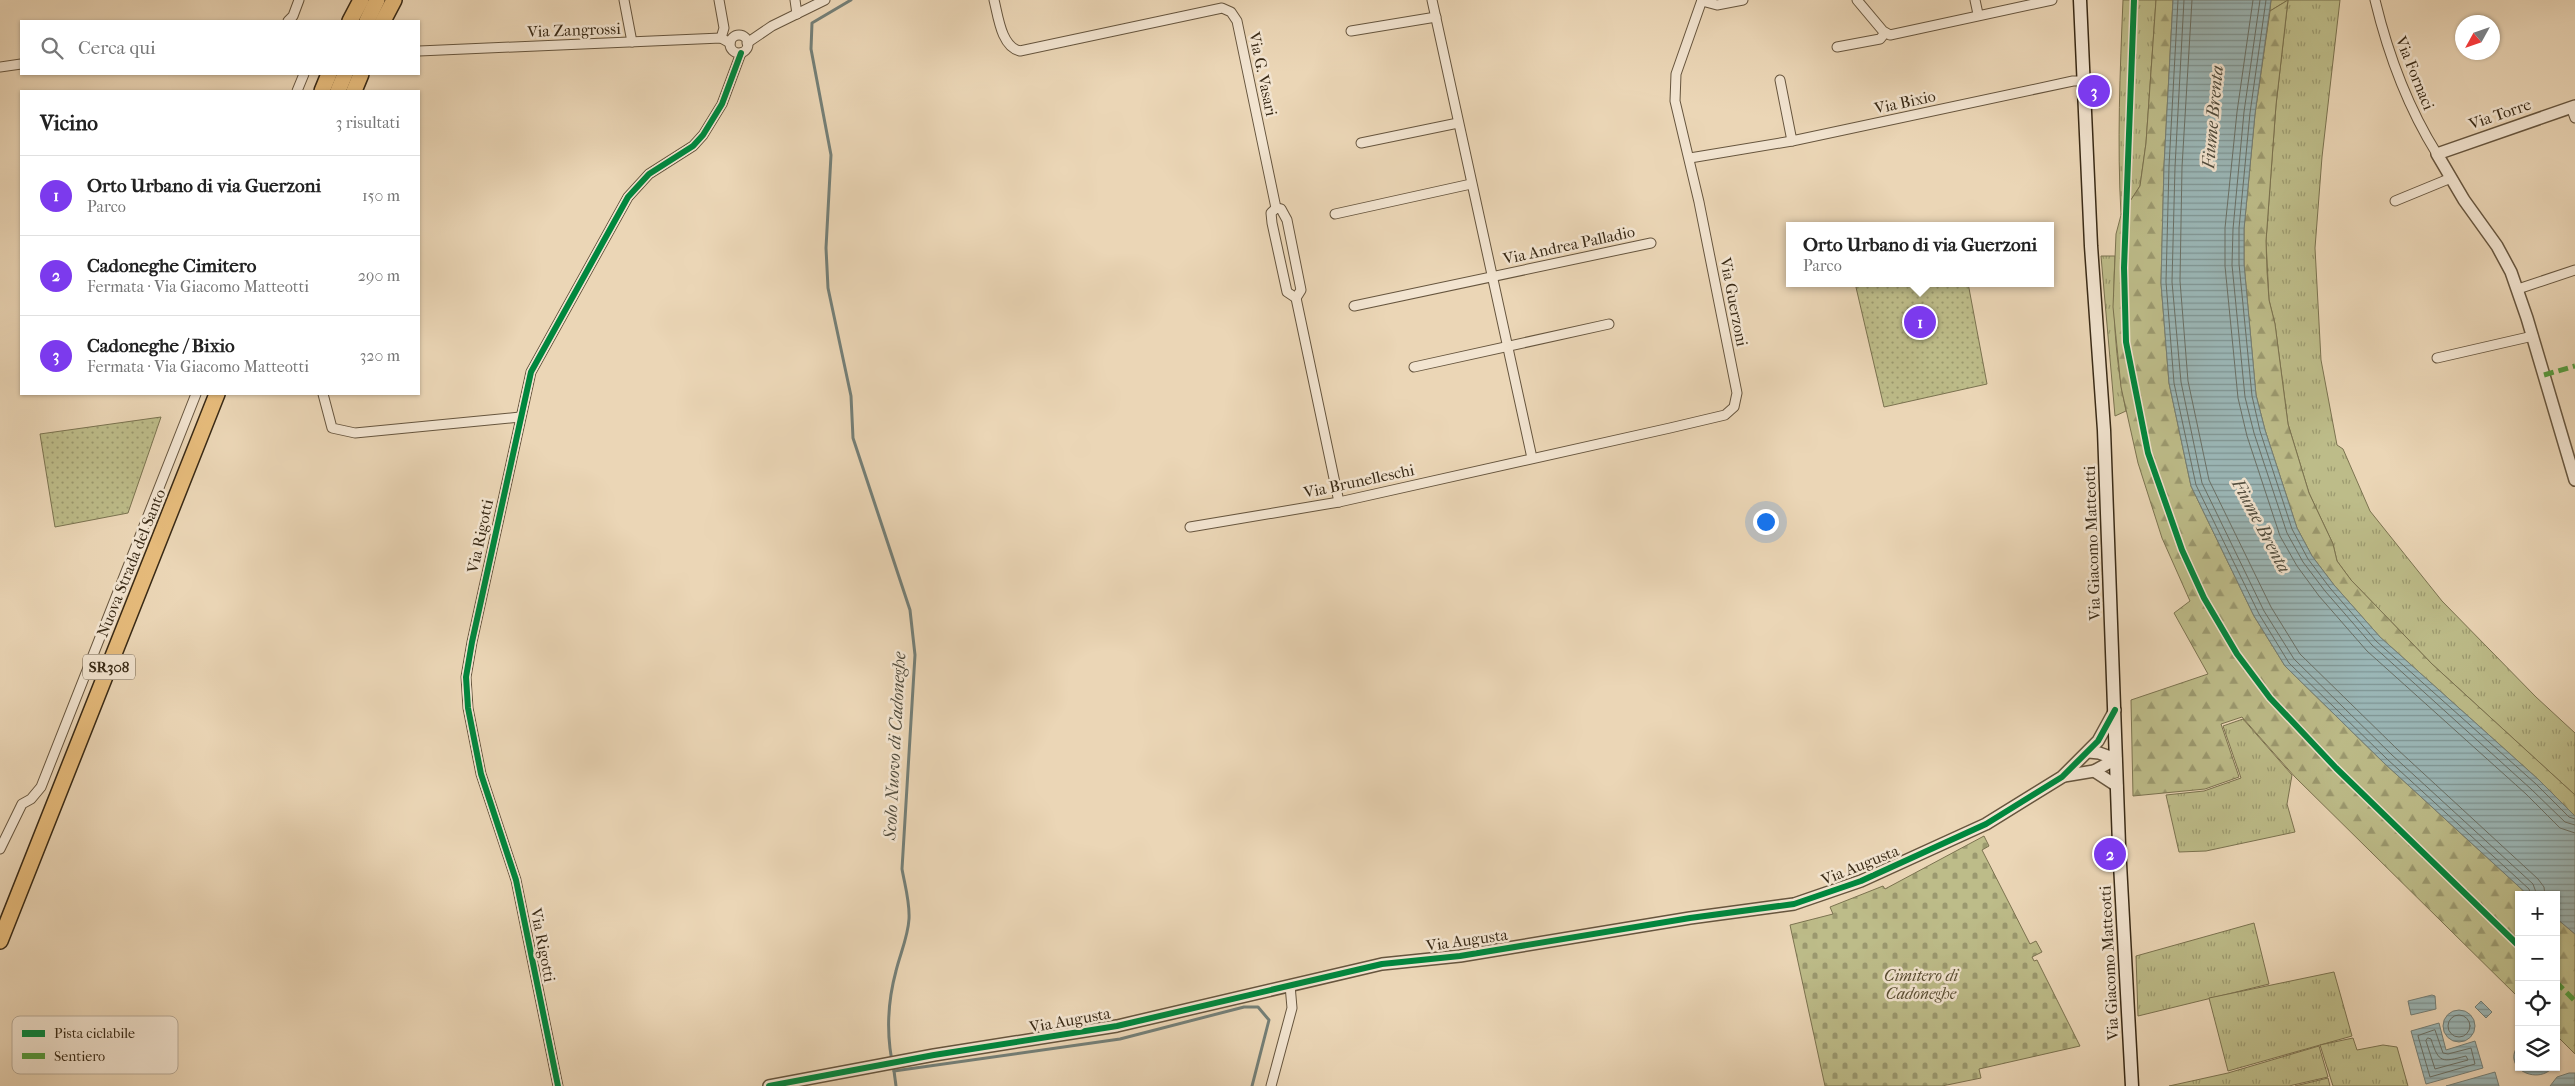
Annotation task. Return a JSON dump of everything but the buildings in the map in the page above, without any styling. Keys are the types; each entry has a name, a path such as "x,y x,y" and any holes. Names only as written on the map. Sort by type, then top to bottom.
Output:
{"highway":[{"path":"351,20 361,0"},
{"path":"367,20 377,0"},
{"path":"384,20 394,0"},
{"path":"322,90 329,75"},
{"path":"338,90 345,75"},
{"path":"354,90 361,75"},
{"name":"Nuova Strada del Santo","path":"0,940 217,395"}],"main road":[{"name":"Via Giacomo Matteotti","path":"2080,0 2091,246 2104,430 2117,786 2132,1086"}],"street":[{"path":"289,20 293,16 299,0"},
{"path":"624,0 632,42"},
{"path":"719,0 724,28 721,38 730,43"},
{"path":"795,0 797,14"},
{"name":"Via Rigotti","path":"558,1086 516,880 481,774 468,708 466,677 520,417 532,372 628,197 649,174 693,146 704,134 722,104 741,53 746,48 747,43 825,0"},
{"name":"Via G. Vasari","path":"994,0 1006,41 1011,47 1020,51 1222,8 1231,12 1237,21 1276,208"},
{"name":"Via Andrea Palladio","path":"1432,0 1493,276 1506,347 1532,458"},
{"path":"1702,0 1717,5 1743,0"},
{"name":"Via Guerzoni","path":"1532,458 1679,426 1725,414 1734,408 1736,393 1690,158 1675,101 1676,74 1702,0"},
{"path":"1857,0 1885,32 1898,34 1978,14 2052,0"},
{"path":"1975,0 1978,14"},
{"name":"Via Fornaci","path":"2375,0 2385,42 2396,72 2417,120 2437,154"},
{"path":"1351,31 1436,17"},
{"path":"1837,48 1880,39 1885,32"},
{"path":"741,53 732,50 730,43 732,38 738,35 744,37 747,43"},
{"name":"Via Zangrossi","path":"420,51 721,38"},
{"path":"0,67 20,64"},
{"path":"297,90 304,75"},
{"path":"1780,80 1792,141"},
{"name":"Via Bixio","path":"1690,158 1792,141 2073,81 2084,81"},
{"name":"Via Torre","path":"2437,154 2574,110"},
{"path":"1361,143 1458,123"},
{"path":"2437,154 2451,178 2498,246 2518,289 2575,480"},
{"path":"2395,201 2451,178"},
{"path":"1335,214 1472,184"},
{"name":"Via G. Vasari","path":"1276,208 1281,209 1287,220 1301,290 1296,298 1339,502"},
{"name":"Via G. Vasari","path":"1276,208 1271,213 1272,223 1287,292 1296,298"},
{"name":"Via Andrea Palladio","path":"1354,306 1651,243"},
{"path":"2518,289 2575,270"},
{"path":"1414,367 1609,324"},
{"path":"2437,358 2532,336"},
{"path":"0,849 22,804 31,799 41,787 196,395"},
{"path":"323,395 332,428 340,431 355,432 520,417"},
{"name":"Via Brunelleschi","path":"1190,527 1339,502 1532,458"},
{"name":"Via Augusta","path":"769,1086 890,1063 1117,1026 1382,964 1460,956 1690,918 1794,904 1861,881 1963,835 2062,777 2098,741 2114,710"},
{"path":"2089,752 2099,753 2116,759"},
{"name":"Via Augusta","path":"2062,777 2094,771 2116,759"},
{"path":"2094,771 2117,786"},
{"path":"1270,1086 1292,1008 1290,985"}],"green space":[{"path":"2123,0 2156,0 2146,143 2140,186 2121,215 2119,134"},
{"path":"2156,0 2173,0 2164,166 2161,283 2169,383 2191,486 2254,616 2285,666 2384,763 2524,891 2515,891 2515,994 2295,777 2242,717 2221,724 2239,777 2205,789 2133,796 2131,700 2208,674 2174,613 2190,601 2162,538 2138,463 2121,387 2113,307 2116,234 2121,215 2140,186 2146,143"},
{"path":"2271,0 2288,0 2270,11"},
{"path":"2288,0 2340,0 2322,157 2315,248 2321,360 2337,445 2343,449 2370,511 2442,601 2536,697 2575,733 2575,795 2432,664 2351,580 2337,561 2333,544 2309,493 2288,424 2275,324 2269,300 2266,241 2276,105"},
{"path":"2288,0 2276,105 2266,241 2267,271 2269,300 2275,324 2288,424 2309,493 2333,544 2337,561 2351,580 2432,664 2575,795 2575,816 2539,780 2380,637 2334,585 2312,556 2297,528 2265,430 2256,395 2244,264 2244,229 2255,114 2270,11"},
{"path":"2101,256 2115,256 2115,334 2119,373 2126,411 2115,416"},
{"path":"1856,287 1969,287 1987,384 1884,407"},
{"path":"161,417 128,513 55,527 40,434"},
{"path":"2243,719 2292,775 2287,804 2295,832 2206,851 2179,852 2166,795 2204,791 2241,778 2223,726"},
{"name":"Cimitero di Cadoneghe","path":"1984,836 1989,846 1982,850 2030,944 2036,941 2042,952 2032,957 2034,961 2037,960 2080,1046 1979,1069 1981,1078 1942,1086 1825,1086 1790,925 1833,914 1830,907 1883,886 1885,889"},
{"path":"2560,921 2575,934 2575,1054 2560,1039"},
{"path":"2254,923 2269,984 2138,1016 2136,956"},
{"path":"2334,972 2352,1036 2228,1071 2209,998"},
{"path":"2353,1038 2357,1050 2383,1045 2397,1047 2408,1086 2333,1086 2320,1045"},
{"path":"2319,1046 2328,1077 2289,1086 2169,1086 2228,1073"},
{"path":"2328,1078 2330,1086 2295,1086"}],"water":[{"name":"Fiume Brenta","path":"2173,0 2271,0 2255,114 2244,229 2244,264 2256,395 2265,430 2297,528 2312,556 2334,585 2380,637 2539,780 2575,816 2575,934 2560,921 2560,891 2524,891 2384,763 2285,666 2254,616 2191,486 2169,383 2161,283 2164,166"},
{"path":"2432,995 2435,996 2436,1009 2411,1015 2408,1001"},
{"path":"2481,1001 2492,1012 2486,1018 2475,1007"},
{"path":"2459,1010 2470,1015 2475,1026 2470,1037 2459,1042 2448,1037 2443,1026 2448,1015"},
{"path":"2439,1023 2446,1050 2475,1041 2483,1068 2426,1084 2411,1031"},
{"path":"2522,1071 2547,1071 2539,1075"},
{"path":"2495,1072 2499,1086 2446,1086"},
{"path":"2575,1073 2575,1086 2550,1086 2557,1077"}],"waterway":[{"name":"Scolo Nuovo di Cadoneghe","path":"851,0 812,23 811,49 831,155 826,248 828,288 851,396 853,438 910,610 915,655 902,869 908,900 909,919 906,939 893,983 889,1008 890,1046 894,1071 1120,1039 1244,1007 1258,1007 1269,1020 1252,1086"},
{"path":"894,1071 896,1086"}],"marked path":[{"path":"2544,375 2575,366"},
{"path":"2560,986 2575,1001"}],"cycle path":[{"path":"2134,0 2124,268 2126,342 2148,453 2182,550 2204,598 2237,654 2270,698 2336,768 2515,942"},
{"path":"558,1086 516,880 481,774 468,708 466,677 472,642 531,372 628,197 649,174 693,146 703,135 722,104 741,53"},
{"path":"769,1086 934,1055 1117,1026 1382,964 1460,956 1690,918 1794,904 1861,881 1986,824 2062,777 2098,741 2115,710"}],"place":[{"name":"Cadoneghe / Bixio","path":"2094,91"},
{"name":"Orto Urbano di via Guerzoni","path":"1920,322"},
{"name":"Cadoneghe Cimitero","path":"2110,854"}]}
